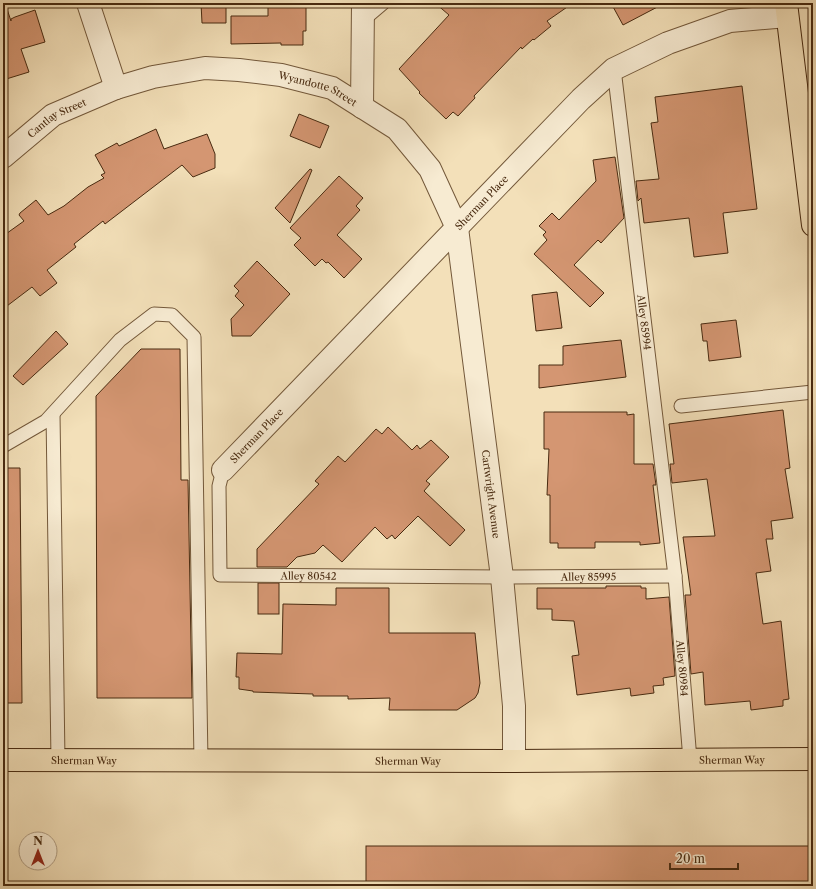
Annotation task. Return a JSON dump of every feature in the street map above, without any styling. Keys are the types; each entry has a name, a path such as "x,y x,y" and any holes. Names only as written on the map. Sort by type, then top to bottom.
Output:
{"main road":[{"path":"787,10 813,226"},
{"name":"Sherman Way","path":"3,760 514,761 813,759"}],"street":[{"path":"88,3 116,88"},
{"name":"Sherman Place","path":"223,470 581,99 614,69 668,43 730,21 787,10"},
{"path":"362,107 363,12"},
{"name":"Wyandotte Street","path":"116,88 178,72 205,68 281,75 332,88 397,129 430,169 457,228"},
{"name":"Cantlay Street","path":"3,157 53,115 116,88"},
{"name":"Cartwright Avenue","path":"457,228 502,577 514,706 514,761"}],"lane":[{"path":"363,12 383,3"},
{"name":"Alley 85994","path":"614,69 675,576"},
{"path":"3,446 46,421 120,340 154,314 172,316 194,338 201,760"},
{"path":"681,406 813,392"},
{"path":"53,414 58,760"},
{"name":"Alley 80542","path":"223,470 219,486 220,575 502,577"},
{"name":"Alley 85995","path":"502,577 675,576"},
{"name":"Alley 80984","path":"675,576 690,760"}],"building":[{"path":"201,3 226,3 226,23 202,23"},
{"path":"268,3 306,3 306,31 303,31 303,45 281,45 281,43 231,44 231,16 268,16"},
{"path":"435,3 573,3 547,21 551,26 522,49 521,47 474,96 475,98 458,116 453,112 446,119 419,93 420,92 399,69 449,15"},
{"path":"611,3 665,3 623,25"},
{"path":"3,6 6,6 11,21 11,19 15,17 35,10 45,42 21,49 29,72 3,80"},
{"path":"742,86 757,209 723,213 728,253 694,257 689,218 644,223 641,198 638,201 636,181 659,179 651,123 658,122 655,97"},
{"path":"299,114 329,126 320,148 290,136"},
{"path":"156,129 164,149 207,134 215,154 215,168 193,177 182,165 105,224 103,221 74,244 76,247 47,270 57,283 40,296 32,287 3,309 3,236 24,221 19,215 20,213 36,200 48,215 64,206 88,187 104,178 101,175 105,173 95,155 117,143 119,146"},
{"path":"615,157 624,218 601,243 598,240 574,265 604,293 590,307 534,254 547,240 543,235 546,232 539,226 552,213 559,220 596,181 593,160"},
{"path":"310,169 312,170 290,223 275,208"},
{"path":"339,176 363,198 356,206 360,210 337,235 362,259 344,278 328,262 326,263 322,259 315,266 294,245 301,238 290,228"},
{"path":"257,261 290,294 251,336 232,336 231,319 244,305 235,296 239,291 234,286"},
{"path":"557,292 562,328 536,331 532,295"},
{"path":"736,320 741,357 709,361 707,341 703,341 701,324"},
{"path":"56,331 68,344 23,385 13,376"},
{"path":"621,340 626,377 539,388 539,365 563,365 563,346"},
{"path":"141,349 180,349 181,480 188,480 192,698 97,698 96,396"},
{"path":"783,410 790,468 785,469 793,518 771,521 773,539 766,539 771,571 756,573 763,624 781,621 789,699 783,700 783,706 751,710 750,701 705,705 703,672 691,674 685,595 691,595 683,537 715,536 707,479 672,483 670,464 674,464 669,424"},
{"path":"544,412 627,412 627,415 634,414 634,464 653,464 656,485 653,485 660,543 640,545 640,542 595,542 595,548 558,548 558,543 550,543 550,495 547,495 549,449 544,449"},
{"path":"388,427 412,450 417,445 420,449 431,440 449,457 426,481 430,484 424,491 465,530 450,546 418,516 395,539 392,535 387,539 375,527 342,562 323,545 315,553 297,557 287,567 257,567 257,549 319,484 315,481 338,456 345,462 376,429 382,434"},
{"path":"3,468 20,468 22,703 3,703"},
{"path":"258,583 279,583 279,614 258,614"},
{"path":"606,586 641,586 641,588 646,588 646,599 669,597 675,676 663,678 664,685 653,686 654,693 631,696 630,688 577,695 572,656 579,655 574,621 552,620 552,609 537,609 537,588 606,588"},
{"path":"336,588 389,588 389,633 475,633 480,683 478,693 475,698 457,710 389,710 390,698 348,699 348,696 313,696 313,694 253,692 239,689 239,677 236,677 237,653 282,654 283,604 336,605"},
{"path":"366,846 810,846 810,886 366,886"}]}
